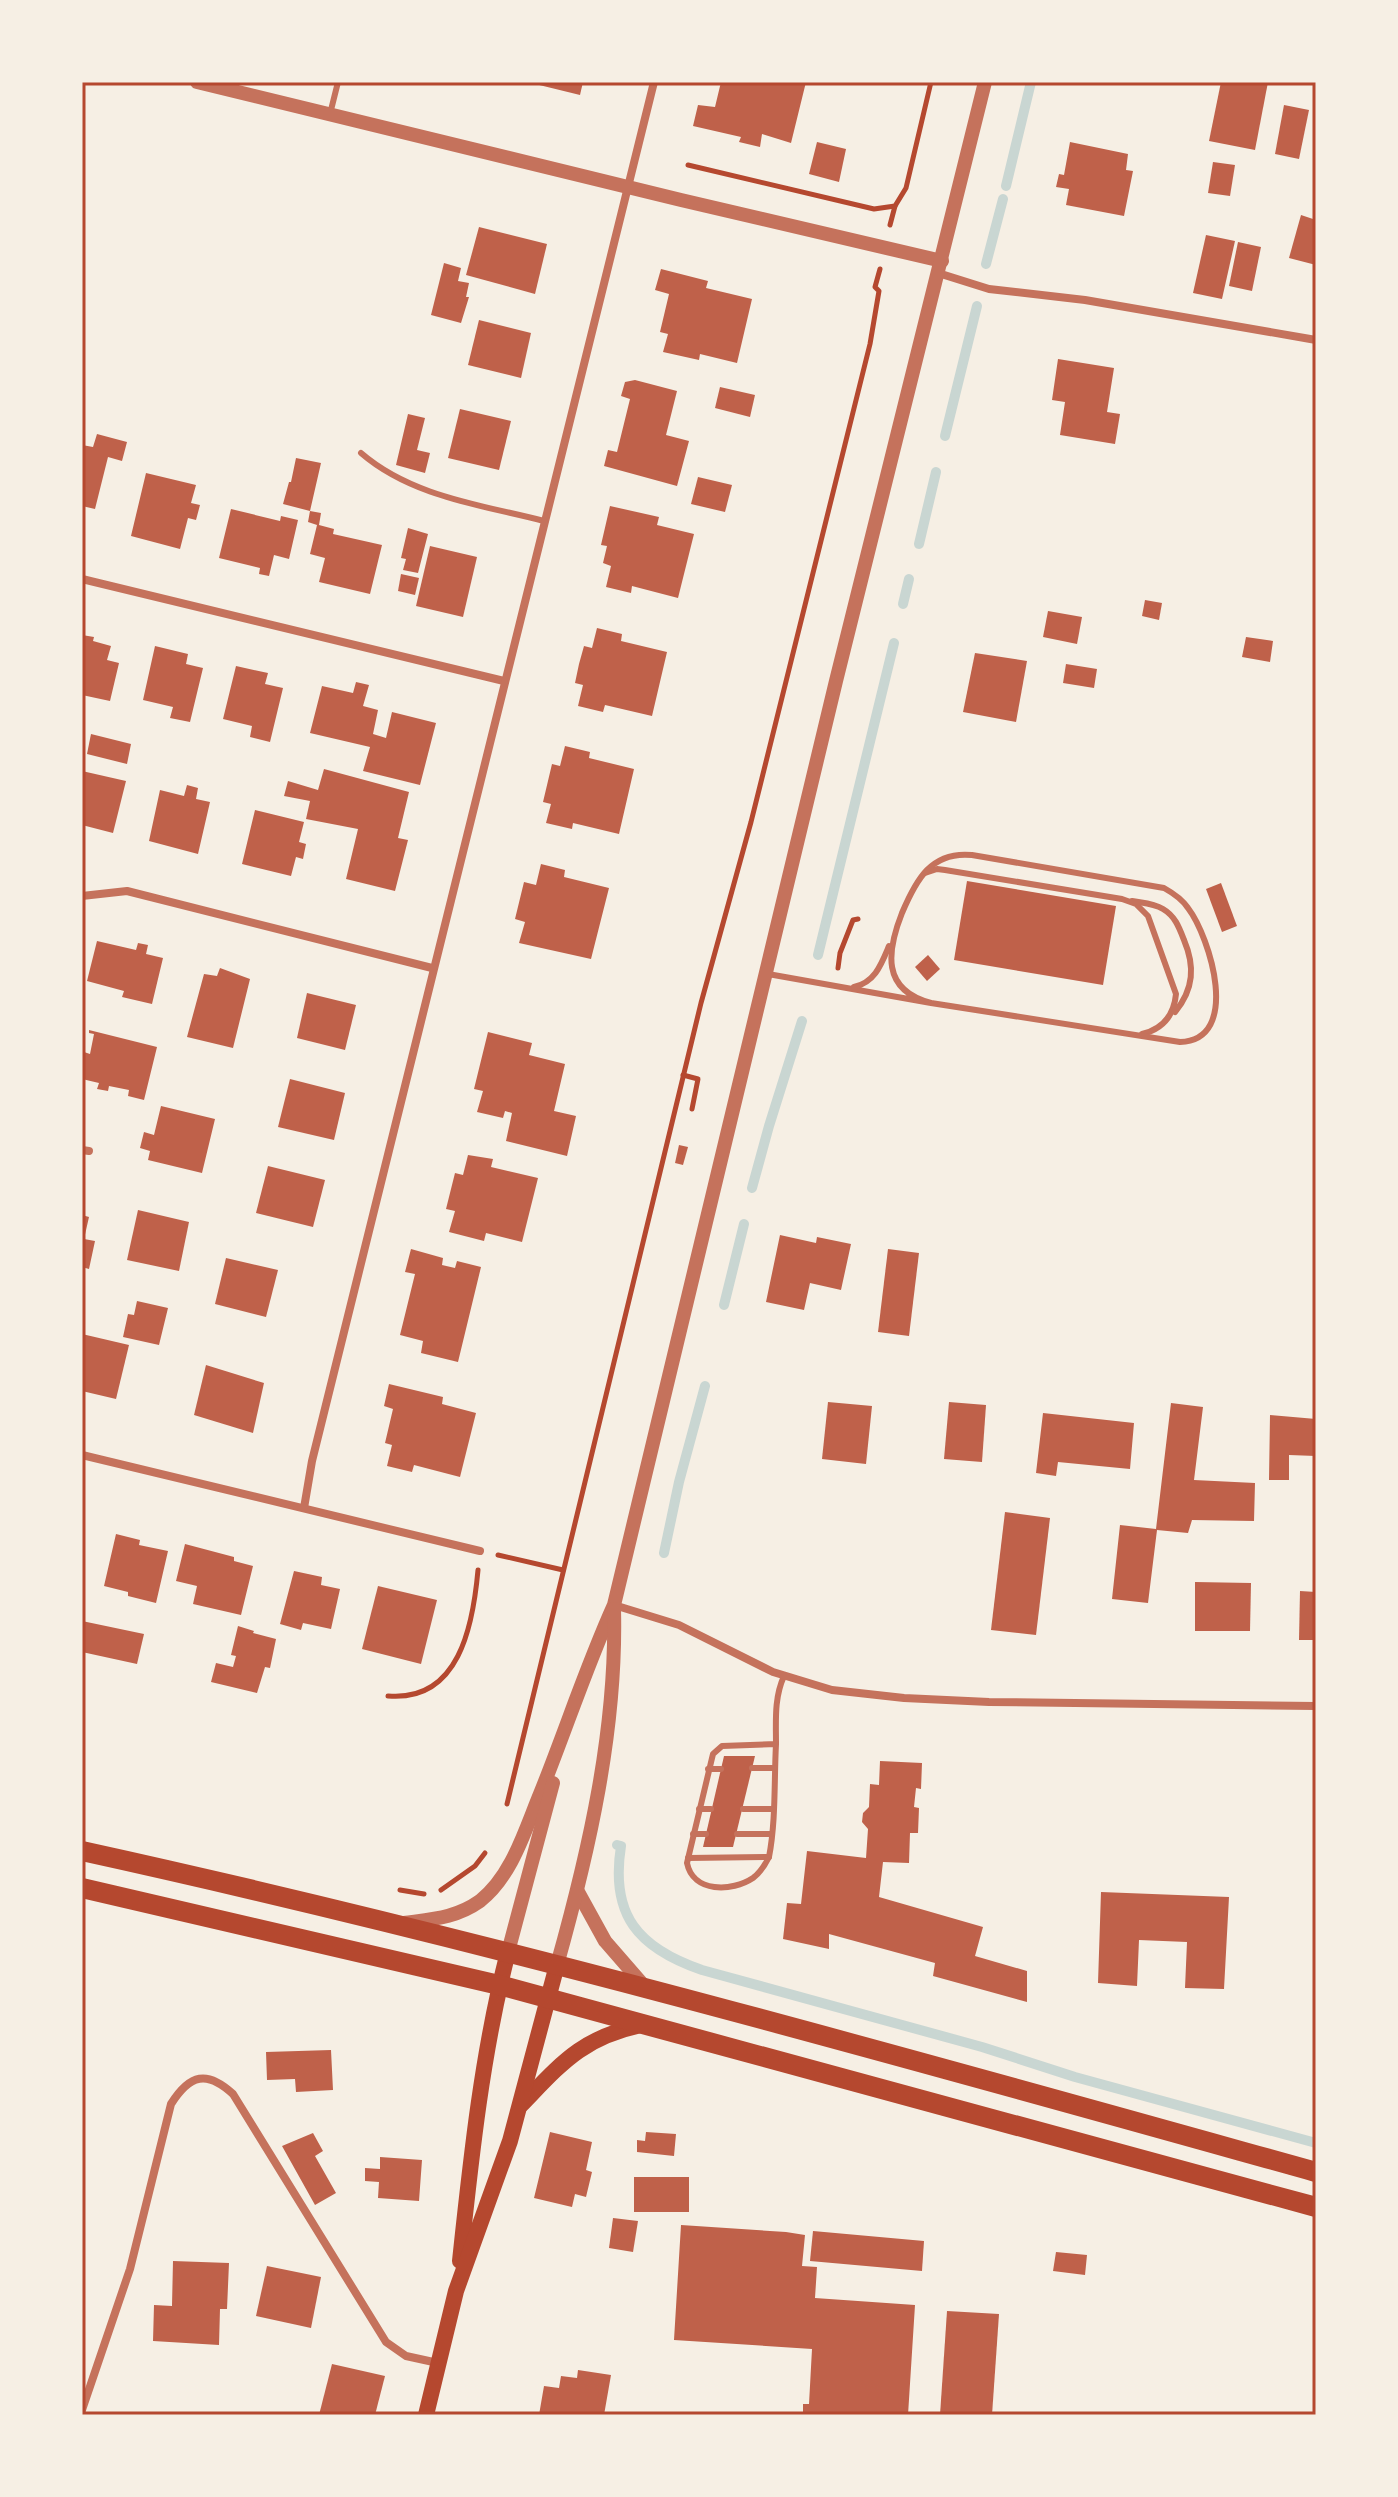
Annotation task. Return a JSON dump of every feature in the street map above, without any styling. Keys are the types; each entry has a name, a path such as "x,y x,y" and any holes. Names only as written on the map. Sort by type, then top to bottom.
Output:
{"main road":[{"path":"82,1851 508,1952 1316,2172"},
{"path":"82,1888 499,1985 1316,2207"},
{"path":"456,2291 474,2133 499,1985 508,1952"},
{"path":"426,2415 456,2291 510,2141 557,1965"},
{"path":"519,2107 571,2054 619,2029 641,2025"}],"street":[{"path":"197,82 629,186 940,267 989,289 1085,300 1316,340"},
{"path":"304,1508 312,1461 432,968 654,82"},
{"path":"392,1924 450,1917 482,1899 497,1884 525,1830 569,1721 596,1643 614,1605 836,681 985,82"},
{"path":"82,579 504,681"},
{"path":"82,896 127,891 432,968"},
{"path":"82,1455 480,1551"},
{"path":"614,1605 679,1625 784,1676 832,1690 919,1699 1099,1705 1316,1706"},
{"path":"557,1965 578,1892 603,1752 615,1643 614,1605"},
{"path":"508,1952 569,1721"},
{"path":"578,1892 605,1941 648,1990"},
{"path":"82,2410 130,2269 171,2104 186,2084 201,2078 215,2080 233,2094 386,2342 406,2356 439,2363"}],"lane":[{"path":"330,115 338,82"},
{"path":"361,453 384,471 423,490 544,521"},
{"path":"767,973 842,987 931,1003 1186,1042 1204,1032 1213,1016 1216,983 1211,959 1190,910 1171,892 1149,884 965,854 937,861 921,873 878,971 871,980 859,986 842,987"},
{"path":"915,883 926,873 941,869 1153,905 1168,913 1179,926 1189,950 1192,973 1189,990 1167,1020 1148,1033 1130,1034"},
{"path":"1122,899 1131,902 1148,916 1168,967 1176,994 1175,1006 1167,1020"},
{"path":"894,934 890,951 896,978 915,997 931,1003"},
{"path":"776,1744 722,1746 713,1754 688,1858 688,1868 695,1878 707,1886 718,1888 752,1878 769,1857 776,1744 778,1689 784,1676"},
{"path":"752,1768 774,1768"},
{"path":"708,1769 721,1769"},
{"path":"699,1809 711,1809"},
{"path":"743,1809 772,1809"},
{"path":"693,1834 706,1834"},
{"path":"737,1834 771,1834"},
{"path":"688,1858 769,1857"}],"path":[{"path":"688,165 874,209 895,206 906,188 931,82"},
{"path":"505,1810 683,1075 751,822 870,344 879,291 875,287"},
{"path":"837,970 853,920 858,919"},
{"path":"683,1075 698,1079 692,1109"},
{"path":"388,1696 409,1698 426,1690 447,1673 464,1647 477,1587 480,1551 563,1570"},
{"path":"400,1890 427,1895 443,1890 475,1866 491,1846"}],"building":[{"path":"527,82 583,82 580,95"},
{"path":"721,82 806,82 791,143 762,134 760,147 739,142 741,137 693,126 698,105 715,107"},
{"path":"1221,82 1268,82 1255,150 1209,141"},
{"path":"1284,105 1309,110 1299,159 1275,154"},
{"path":"817,142 846,149 839,182 809,174"},
{"path":"1070,142 1128,154 1126,170 1133,171 1124,216 1066,205 1069,189 1056,187 1059,174 1064,175"},
{"path":"1213,162 1235,165 1230,196 1208,193"},
{"path":"1301,215 1316,220 1316,265 1289,258"},
{"path":"479,227 547,244 535,294 466,275"},
{"path":"1206,235 1235,241 1222,299 1193,293"},
{"path":"1238,242 1261,247 1252,291 1229,286"},
{"path":"444,263 461,268 458,281 469,283 466,297 469,297 461,323 431,315"},
{"path":"661,269 708,281 706,288 752,299 737,363 700,354 699,360 663,352 668,334 660,332 669,294 655,290"},
{"path":"479,320 531,333 521,378 468,365"},
{"path":"1058,359 1114,368 1107,412 1120,414 1115,444 1060,435 1065,402 1052,400"},
{"path":"635,380 677,391 666,435 689,441 677,486 604,466 608,450 617,452 630,399 621,396 625,382"},
{"path":"720,387 755,395 750,417 715,408"},
{"path":"460,409 511,421 499,470 448,458"},
{"path":"408,414 425,418 417,450 430,453 425,473 396,465"},
{"path":"97,434 127,442 122,461 108,457 95,509 82,506 82,445 93,447"},
{"path":"296,458 321,463 310,511 283,504"},
{"path":"146,473 196,485 191,503 200,505 196,520 188,518 180,549 131,536"},
{"path":"698,477 732,485 725,512 691,504"},
{"path":"610,506 659,517 657,525 694,534 678,598 632,586 631,593 606,587 611,566 603,563 607,546 601,545"},
{"path":"231,509 280,521 281,516 298,520 289,559 274,555 269,576 259,574 260,568 219,558"},
{"path":"310,511 321,513 319,525 334,529 333,534 382,545 370,594 319,582 325,558 310,554 317,525 308,522"},
{"path":"408,528 428,534 418,573 403,570 406,559 401,558"},
{"path":"430,546 477,557 463,617 416,606"},
{"path":"401,574 419,578 415,595 398,591"},
{"path":"1145,600 1162,603 1159,620 1142,616"},
{"path":"1048,611 1082,617 1077,644 1043,637"},
{"path":"597,628 622,634 621,641 667,652 652,716 605,705 603,712 578,706 583,685 575,683 579,664 584,646 592,648"},
{"path":"82,635 111,646 107,660 119,663 110,701 82,695"},
{"path":"1246,637 1273,641 1270,662 1242,657"},
{"path":"155,646 188,654 186,664 203,668 190,722 170,718 173,707 143,700"},
{"path":"975,653 1027,661 1016,722 963,712"},
{"path":"1066,664 1097,669 1094,688 1063,683"},
{"path":"236,666 268,673 265,684 283,688 270,742 250,737 252,726 223,719"},
{"path":"356,682 369,685 363,706 378,710 373,734 386,738 392,712 436,723 420,785 363,771 370,747 310,733 322,686 353,693"},
{"path":"91,734 131,744 127,764 87,754"},
{"path":"565,746 590,752 589,758 634,769 619,834 573,823 572,829 546,823 551,804 543,802 552,764 560,766"},
{"path":"324,769 409,792 398,838 408,840 395,891 346,879 358,829 306,819 310,801 284,796 288,781 318,790"},
{"path":"82,771 126,781 113,833 82,825"},
{"path":"187,785 198,788 196,799 210,802 198,854 149,841 160,790 184,796"},
{"path":"255,810 304,822 299,842 306,844 303,859 296,857 291,876 242,864"},
{"path":"541,864 565,870 564,877 609,888 591,959 519,943 525,922 515,919 524,882 536,885"},
{"path":"967,881 1116,906 1103,985 954,960"},
{"path":"1221,883 1237,926 1222,932 1206,889"},
{"path":"97,941 136,950 138,943 148,945 146,954 163,958 152,1004 122,997 124,991 87,981"},
{"path":"928,955 940,969 927,981 915,967"},
{"path":"220,968 250,979 233,1048 187,1037 204,974 217,976"},
{"path":"307,993 356,1005 345,1050 297,1038"},
{"path":"89,1030 157,1047 144,1100 128,1096 129,1090 109,1086 108,1091 97,1089 99,1083 82,1079 84,1052 90,1054 94,1034"},
{"path":"488,1032 532,1043 529,1055 565,1064 554,1111 576,1116 567,1156 506,1141 512,1113 505,1111 503,1118 477,1112 483,1091 474,1089"},
{"path":"290,1079 345,1093 334,1140 278,1127"},
{"path":"161,1106 215,1119 202,1173 148,1160 150,1151 140,1148 144,1132 154,1135"},
{"path":"679,1145 688,1147 683,1165 675,1163"},
{"path":"468,1155 493,1159 491,1167 538,1178 522,1242 486,1233 484,1241 449,1232 455,1211 446,1209 455,1173 463,1175"},
{"path":"268,1166 325,1180 313,1227 256,1213"},
{"path":"138,1210 189,1222 179,1271 127,1260"},
{"path":"82,1215 89,1217 84,1239 95,1241 89,1269 82,1267"},
{"path":"780,1235 816,1243 817,1237 851,1244 841,1290 810,1283 804,1310 766,1302"},
{"path":"411,1249 443,1258 442,1265 455,1268 457,1261 481,1267 458,1362 421,1353 423,1341 400,1335 415,1274 405,1272"},
{"path":"888,1249 919,1253 909,1336 878,1332"},
{"path":"226,1258 278,1270 266,1317 215,1304"},
{"path":"137,1301 168,1308 159,1345 123,1337 128,1314 134,1315"},
{"path":"82,1334 129,1345 116,1399 82,1391"},
{"path":"206,1365 264,1383 253,1433 194,1415"},
{"path":"389,1384 443,1397 442,1404 476,1413 460,1477 414,1465 412,1472 387,1466 392,1445 385,1443 393,1409 384,1406"},
{"path":"828,1402 872,1406 866,1464 822,1459"},
{"path":"949,1402 986,1405 982,1462 944,1459"},
{"path":"1171,1403 1203,1407 1194,1480 1255,1483 1254,1521 1192,1520 1188,1533 1157,1530 1148,1603 1112,1599 1120,1525 1156,1529"},
{"path":"1043,1413 1134,1423 1130,1469 1058,1462 1056,1476 1036,1473"},
{"path":"1270,1415 1316,1419 1316,1456 1289,1455 1289,1480 1269,1480"},
{"path":"1005,1512 1050,1518 1036,1635 991,1630"},
{"path":"116,1534 140,1540 139,1545 168,1551 156,1603 104,1586"},
{"path":"185,1544 234,1557 234,1561 253,1566 241,1615 193,1604 197,1586 176,1581"},
{"path":"294,1571 322,1577 321,1585 340,1589 331,1629 303,1623 301,1630 280,1624"},
{"path":"1195,1582 1251,1583 1250,1631 1195,1631"},
{"path":"378,1586 437,1600 421,1664 362,1649"},
{"path":"1300,1591 1316,1592 1316,1640 1299,1640"},
{"path":"82,1621 144,1634 137,1664 82,1652"},
{"path":"238,1626 276,1639 270,1668 265,1667 257,1693 211,1682 216,1663 233,1667 236,1656 231,1655"},
{"path":"724,1756 755,1756 733,1847 703,1847"},
{"path":"880,1761 922,1763 921,1789 916,1788 914,1807 919,1808 918,1833 910,1833 909,1863 883,1862 879,1897 983,1927 975,1956 1027,1971 1027,2002 933,1976 935,1963 829,1934 829,1949 783,1939 787,1903 801,1904 807,1851 866,1858 868,1829 862,1822 863,1813 869,1807 870,1784 879,1785"},
{"path":"1101,1892 1229,1897 1224,1989 1185,1988 1187,1942 1139,1940 1137,1986 1098,1983"},
{"path":"331,2050 333,2090 296,2092 295,2079 267,2080 266,2052"},
{"path":"550,2132 592,2142 586,2170 592,2172 586,2197 575,2194 572,2207 534,2198"},
{"path":"646,2132 676,2134 674,2156 637,2152 637,2140 645,2141"},
{"path":"313,2133 323,2151 315,2156 336,2193 315,2205 282,2146"},
{"path":"380,2157 422,2160 419,2201 378,2198 379,2182 365,2181 365,2168 380,2169"},
{"path":"634,2177 689,2177 689,2212 634,2212"},
{"path":"613,2218 638,2221 633,2252 609,2248"},
{"path":"681,2225 805,2235 802,2266 817,2267 815,2298 915,2305 908,2415 803,2415 803,2404 809,2404 812,2349 674,2340"},
{"path":"813,2231 924,2241 922,2271 810,2261"},
{"path":"1056,2252 1087,2255 1085,2275 1053,2271"},
{"path":"173,2261 229,2263 227,2309 220,2309 219,2345 153,2341 154,2305 172,2306"},
{"path":"267,2266 321,2277 311,2328 256,2316"},
{"path":"947,2311 999,2314 992,2415 940,2415"},
{"path":"332,2364 385,2376 375,2415 319,2415"},
{"path":"578,2370 611,2375 604,2415 539,2415 544,2386 559,2388 561,2376 577,2378"}],"waterway":[{"path":"1006,186 1031,82"},
{"path":"986,264 1003,199"},
{"path":"945,436 977,306"},
{"path":"919,544 936,472"},
{"path":"903,604 909,579"},
{"path":"818,955 894,643"},
{"path":"752,1188 802,1021"},
{"path":"724,1305 744,1224"},
{"path":"664,1553 705,1386"},
{"path":"617,1845 621,1846 620,1891 633,1926 661,1951 680,1961 702,1970 982,2047 1075,2077 1316,2143"}]}
